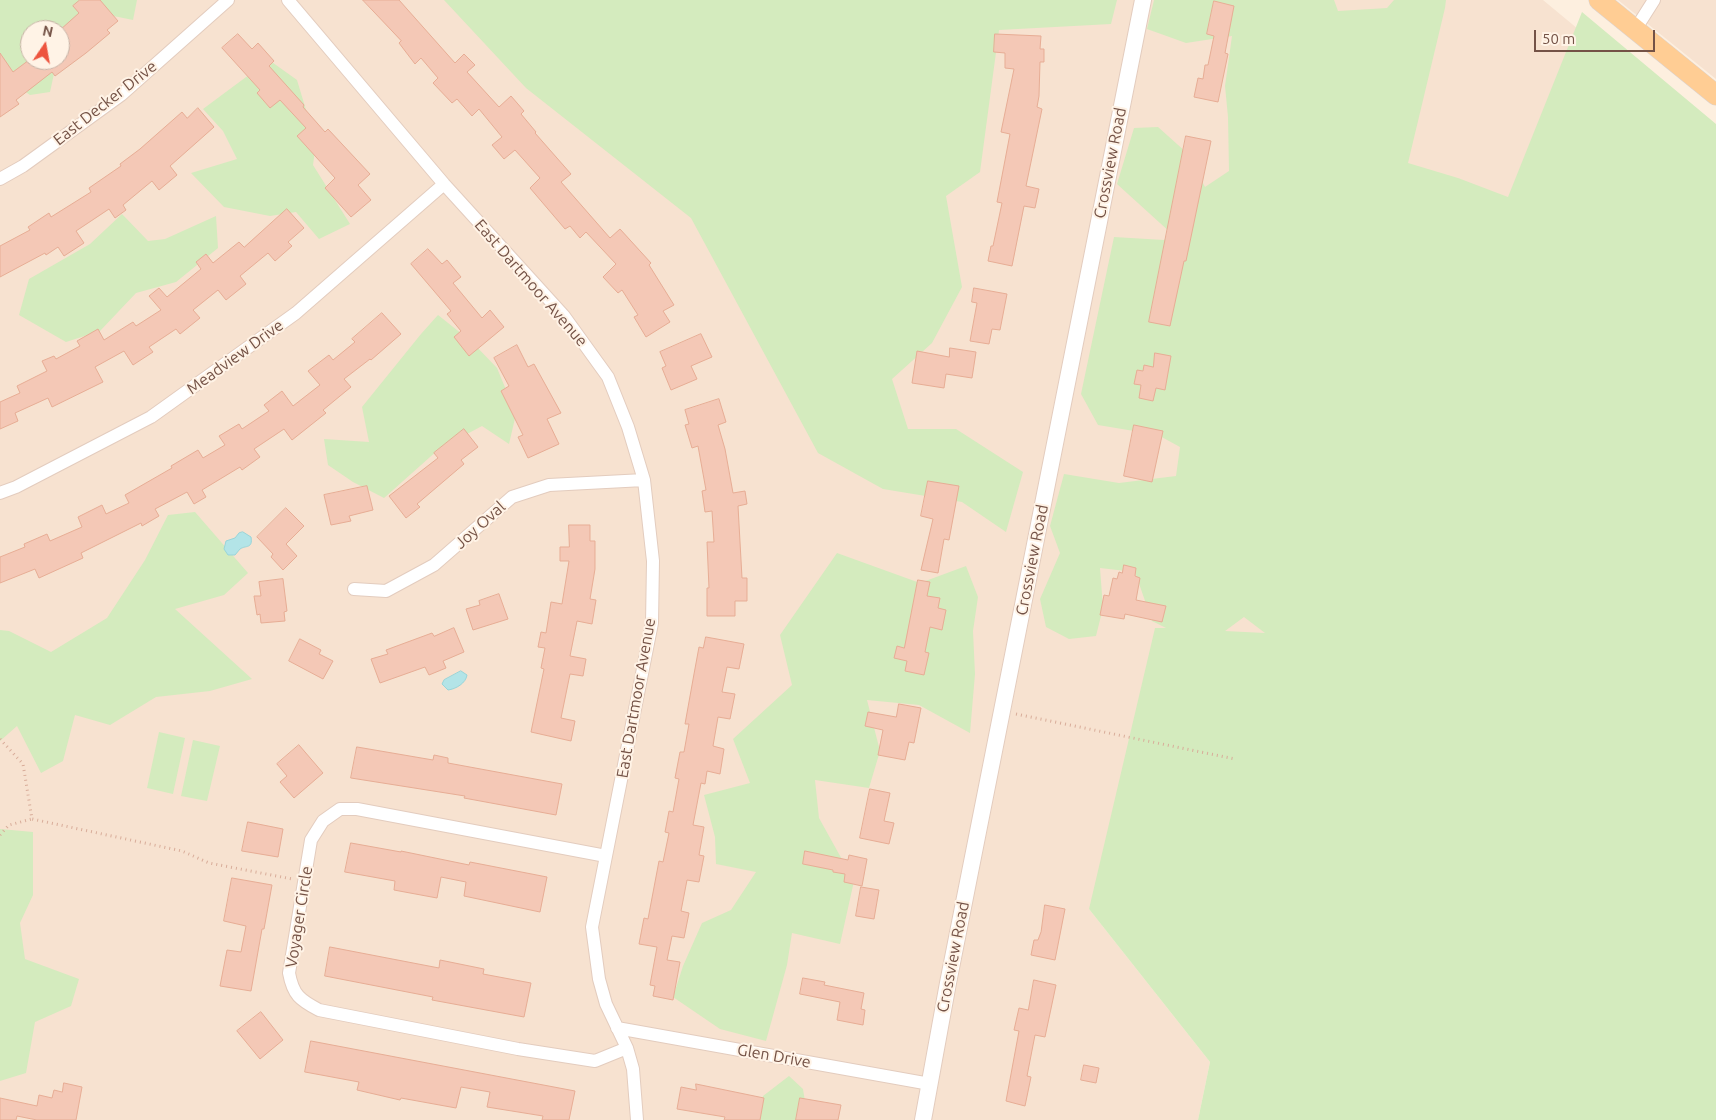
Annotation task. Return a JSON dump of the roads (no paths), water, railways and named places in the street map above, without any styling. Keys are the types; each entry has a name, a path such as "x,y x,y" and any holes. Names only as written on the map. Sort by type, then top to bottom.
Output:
{"main road":[{"path":"1599,0 1716,95"}],"street":[{"name":"East Decker Drive","path":"0,179 23,166 122,95 228,0"},
{"name":"East Dartmoor Avenue","path":"288,0 444,184 564,316 608,376 628,427 644,480 653,562 652,623 592,927 598,979 606,1004 618,1028 633,1069 637,1120"},
{"name":"Crossview Road","path":"923,1120 1143,0"},
{"path":"1635,30 1654,0"},
{"name":"Meadview Drive","path":"0,493 16,487 151,417 296,313 444,184"},
{"name":"Joy Oval","path":"354,589 386,591 434,565 512,496 550,485 644,480"},
{"name":"Voyager Circle","path":"606,856 357,809 340,809 323,821 311,840 289,973 292,989 303,1002 319,1010 518,1048 595,1060 626,1048"},
{"name":"Glen Drive","path":"618,1028 930,1084"}],"water":[{"path":"243,532 251,537 250,545 240,549 235,555 228,555 224,549 226,541 235,538 239,533"},
{"path":"461,671 467,675 463,683 448,690 442,684 444,680"}]}
